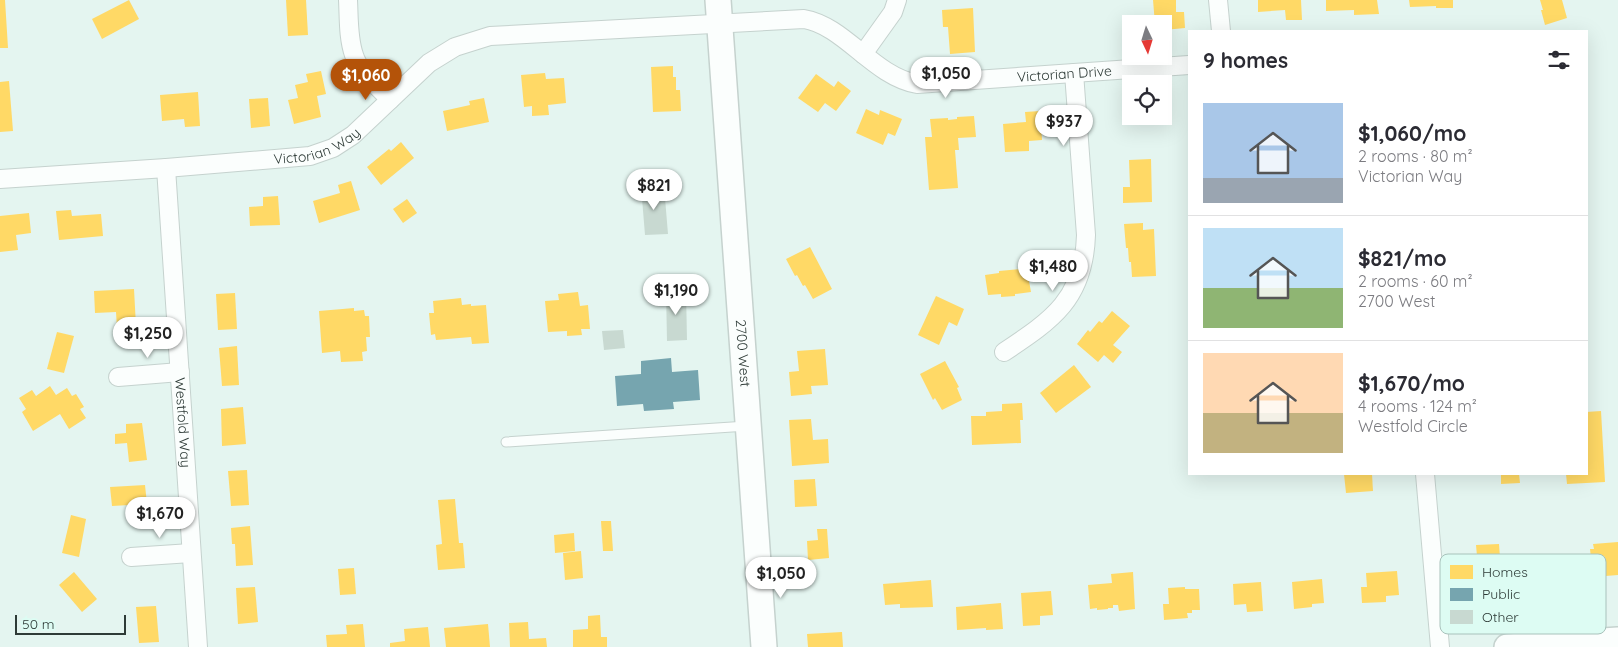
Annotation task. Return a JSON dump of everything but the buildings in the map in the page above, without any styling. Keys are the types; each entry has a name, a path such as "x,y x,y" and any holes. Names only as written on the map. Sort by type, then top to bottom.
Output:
{"main road":[{"name":"2700 West","path":"719,12 764,647"},
{"path":"1507,647 1618,640"}],"street":[{"path":"348,0 354,56 364,73 390,100"},
{"path":"863,54 892,12 897,0"},
{"path":"1218,0 1221,30"},
{"name":"Victorian Way","path":"0,179 310,156 332,148 353,135 429,62 455,47 490,36 719,12"},
{"name":"Victorian Drive","path":"719,12 813,20 822,24 898,79 917,84 1188,65"},
{"path":"1004,352 1039,329 1062,307 1078,280 1086,250 1074,73"},
{"name":"Westfold Way","path":"166,168 198,647"},
{"path":"118,377 180,372"},
{"path":"1425,475 1440,647"},
{"path":"131,557 191,553"}],"lane":[{"path":"506,442 749,425"}]}
